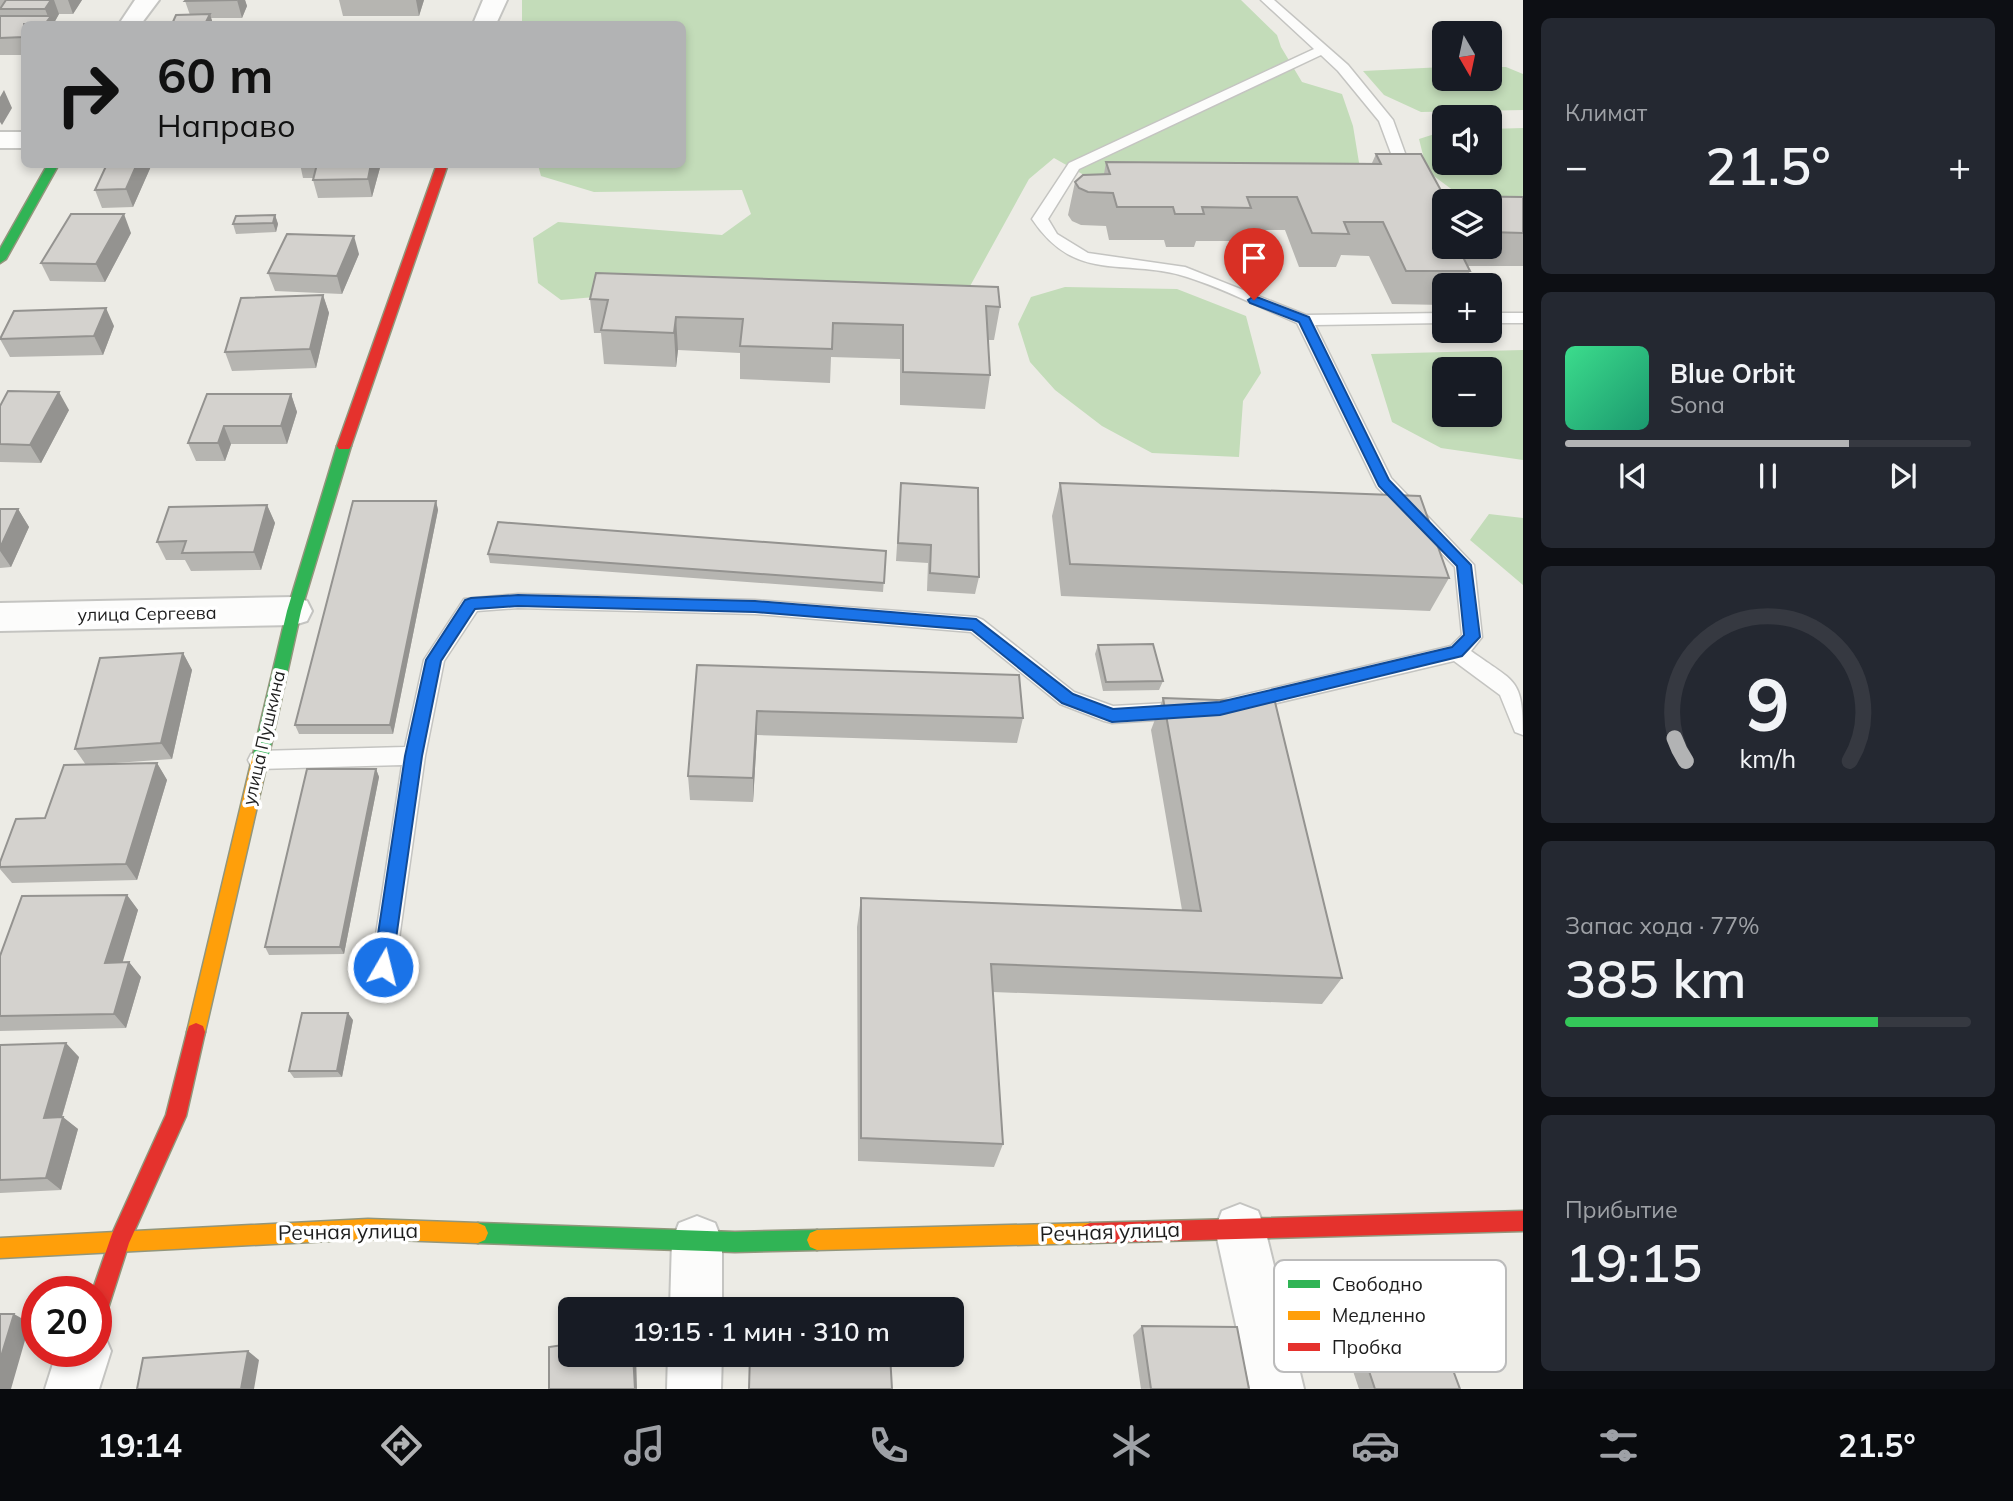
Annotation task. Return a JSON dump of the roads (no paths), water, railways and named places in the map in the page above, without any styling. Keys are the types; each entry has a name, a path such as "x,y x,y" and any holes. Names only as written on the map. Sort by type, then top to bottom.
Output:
{"street":[{"path":"132,21 146,0"},
{"path":"486,21 495,0"},
{"path":"0,140 21,140"},
{"path":"0,259 52,168"},
{"name":"улица Пушкина","path":"108,1276 119,1241 176,1116 294,611 359,398 442,168"},
{"name":"улица Сергеева","path":"0,617 294,611"},
{"name":"Речная улица","path":"0,1248 368,1229 697,1241 1523,1221"},
{"path":"1240,1229 1277,1389"},
{"path":"696,1297 697,1241"},
{"path":"72,1389 79,1367"},
{"path":"694,1389 695,1367"}],"lane":[{"path":"1267,0 1343,68 1386,120 1403,169 1432,193"},
{"path":"1322,50 1074,166 1040,219 1056,244 1088,260 1179,270 1304,320 1432,318"},
{"path":"1502,318 1523,318"},
{"path":"383,967 414,756 434,660 471,604 518,601 755,607 976,625 1067,698 1112,715 1220,708 1457,652 1472,637 1464,565 1384,482 1304,320"},
{"path":"1457,652 1510,690 1523,726"},
{"path":"259,760 414,756"}]}
